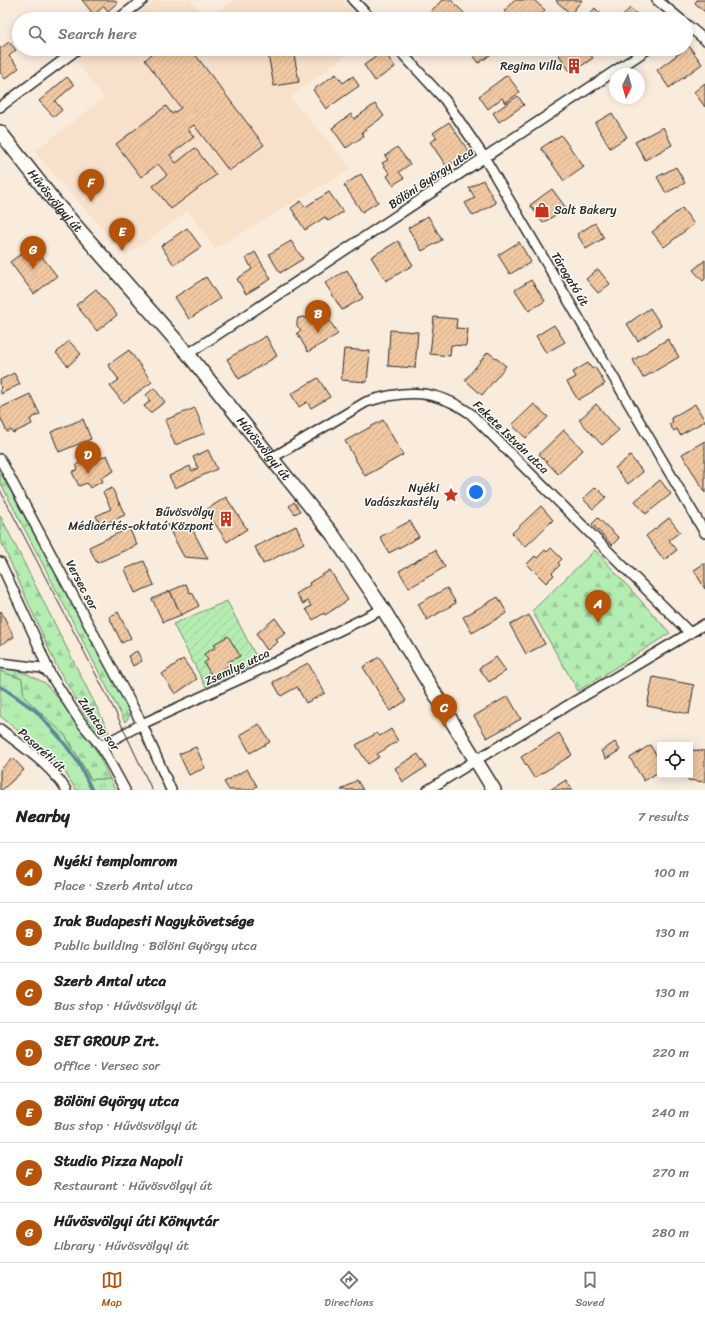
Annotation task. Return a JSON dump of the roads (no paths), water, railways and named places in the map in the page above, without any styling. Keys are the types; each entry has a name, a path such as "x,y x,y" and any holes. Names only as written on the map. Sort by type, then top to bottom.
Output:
{"main road":[{"name":"Hűvösvölgyi út","path":"0,132 55,202 188,354 333,535 383,609 494,790"}],"street":[{"path":"127,12 143,0"},
{"path":"353,0 364,12"},
{"path":"657,0 672,12"},
{"path":"693,30 705,40"},
{"path":"0,107 69,56"},
{"name":"Tárogató út","path":"404,56 445,100 484,157 705,533"},
{"name":"Bölöni György utca","path":"188,354 637,56"},
{"name":"Fekete István utca","path":"272,458 366,402 380,397 416,393 444,398 458,404 471,414 690,632"},
{"name":"Versec sor","path":"0,458 142,724 171,790"},
{"name":"Zuhatag sor","path":"0,562 34,635 50,674 80,721 101,746 125,790"},
{"name":"Zsemlye utca","path":"101,746 142,724 253,673 383,609"},
{"path":"428,790 705,624"},
{"path":"0,663 42,668 50,674"},
{"name":"Pasaréti út","path":"0,729 43,763 66,790"}],"waterway":[{"path":"0,687 36,711 61,739 78,762 92,790"}],"tram line":[{"path":"0,490 115,711 152,790"}],"place":[{"name":"Regina Villa","path":"574,66"},
{"name":"Studio Pizza Napoli","path":"91,202"},
{"name":"Salt Bakery","path":"542,210"},
{"name":"Bölöni György utca","path":"122,251"},
{"name":"Hűvösvölgyi úti Könyvtár","path":"33,269"},
{"name":"Irak Budapesti Nagykövetsége","path":"318,333"},
{"name":"SET GROUP Zrt.","path":"88,474"},
{"name":"Nyéki Vadászkastély","path":"451,495"},
{"name":"Bűvösvölgy Médiaértés-oktató Központ","path":"226,519"},
{"name":"Nyéki templomrom","path":"598,623"},
{"name":"Szerb Antal utca","path":"444,727"}]}
